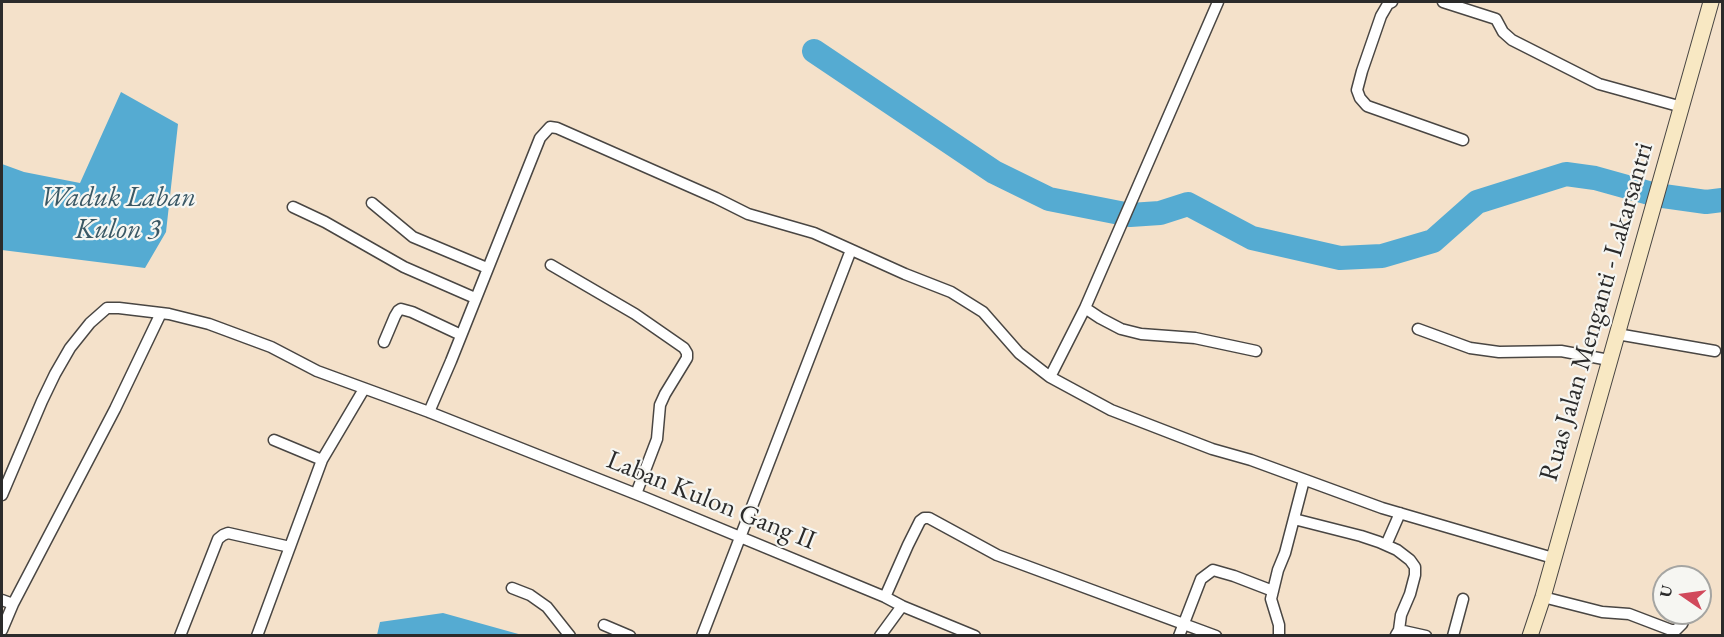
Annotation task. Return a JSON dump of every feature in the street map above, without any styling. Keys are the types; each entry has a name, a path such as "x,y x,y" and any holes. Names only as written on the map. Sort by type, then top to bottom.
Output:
{"main road":[{"name":"Ruas Jalan Menganti - Lakarsantri","path":"1530,636 1711,2"}],"street":[{"path":"1050,377 1085,308 1218,2"},
{"path":"1392,2 1381,15 1362,71 1357,90 1360,98 1367,105 1463,140"},
{"path":"1443,2 1496,19 1503,32 1512,40 1599,84 1682,107"},
{"path":"429,412 540,138 550,127 586,140 748,214 814,233 951,292 983,312 1019,353 1050,377 1112,410 1212,449 1251,460 1400,513 1553,558"},
{"path":"372,203 413,237 487,268"},
{"path":"293,207 326,222 404,267 475,298"},
{"path":"702,636 850,250"},
{"path":"551,265 635,314 684,348 687,353 687,358 660,405 657,439 636,494"},
{"name":"Laban Kulon Gang II","path":"2,495 55,374 70,348 90,323 107,308 161,313 209,324 271,347 317,370 636,494 975,636"},
{"path":"1085,308 1121,329 1131,332 1195,338 1256,351"},
{"path":"384,342 395,316 401,309 461,335"},
{"path":"2,630 13,604 115,409 161,313"},
{"path":"1418,329 1470,348 1499,352 1561,351 1609,360"},
{"path":"1617,334 1715,351"},
{"path":"257,636 322,460 364,389"},
{"path":"274,440 322,460"},
{"path":"1279,636 1279,625 1271,599 1272,591 1285,553 1304,480"},
{"path":"1386,545 1400,513"},
{"path":"885,597 920,521 929,518 998,555 1216,636"},
{"path":"1294,519 1361,536 1397,550 1410,560 1415,567 1410,594 1401,615 1397,633 1426,636"},
{"path":"180,636 218,540 223,535 228,533 290,547"},
{"path":"1179,636 1201,579 1213,570 1272,591"},
{"path":"512,588 530,595 547,607 570,636"},
{"path":"1543,597 1602,612 1629,614 1652,623"},
{"path":"1453,636 1463,599"},
{"path":"2,600 13,604"},
{"path":"880,636 902,606"},
{"path":"604,624 630,636"},
{"path":"1658,625 1671,630 1676,630 1681,625"}],"water":[{"name":"Waduk Laban Kulon 3","path":"121,92 178,124 166,232 145,268 2,250 2,164 24,172 80,183"},
{"path":"443,613 522,635 377,635 380,622"}],"waterway":[{"path":"814,51 994,172 1049,199 1130,215 1160,213 1188,204 1252,238 1340,258 1382,256 1433,241 1477,202 1566,174 1595,178 1656,195 1706,202 1722,200"}]}
